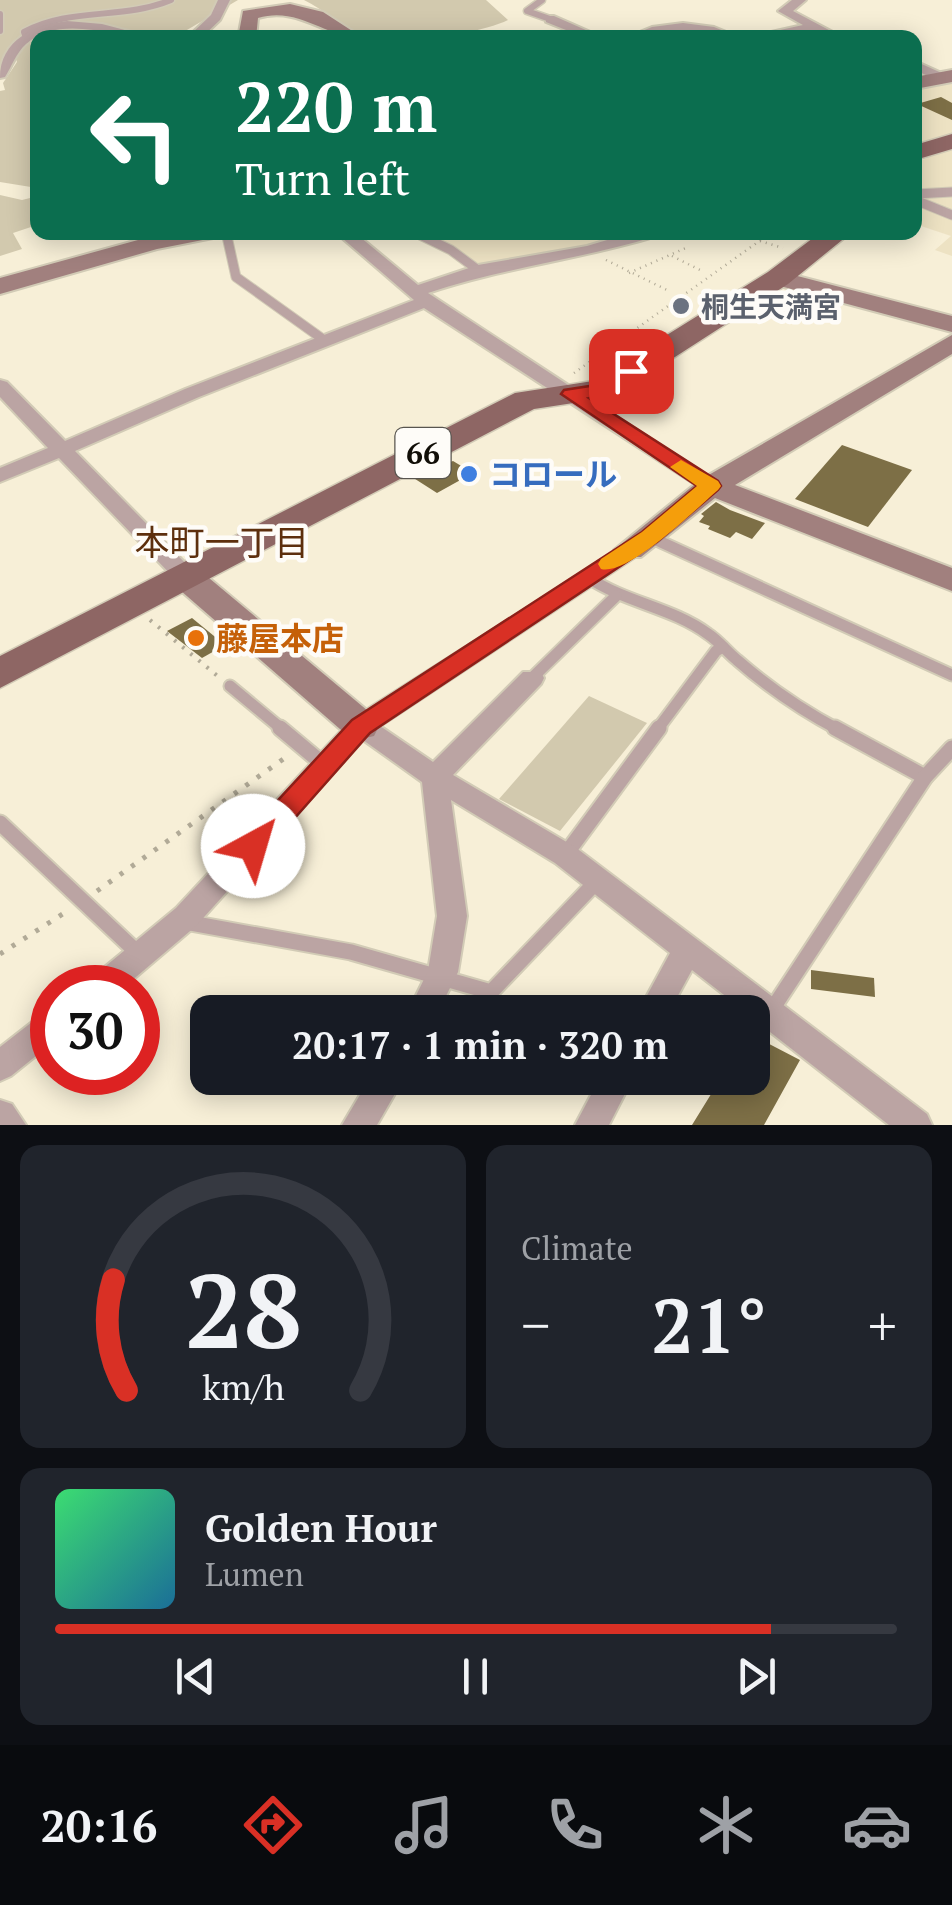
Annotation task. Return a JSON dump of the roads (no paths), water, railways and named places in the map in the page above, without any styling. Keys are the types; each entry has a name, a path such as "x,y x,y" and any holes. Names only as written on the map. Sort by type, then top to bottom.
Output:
{"main road":[{"path":"922,151 952,141"},
{"name":"66","path":"0,674 526,400 564,390 602,390 778,278 828,240"}],"street":[{"path":"202,30 216,17 224,0"},
{"path":"800,0 784,10 822,30"},
{"path":"248,30 249,15 286,8 316,15 341,30"},
{"path":"550,19 578,30"},
{"path":"52,30 87,26 108,30"},
{"path":"798,30 816,27"},
{"path":"665,30 711,30"},
{"path":"0,74 30,37"},
{"path":"922,68 946,77"},
{"path":"0,286 165,240"},
{"path":"353,240 421,296 711,486 952,580"},
{"path":"0,476 324,340 478,270 589,251 626,240"},
{"path":"778,278 952,324"},
{"path":"130,965 181,922 312,755 589,578 711,486 952,343"},
{"path":"0,386 185,576 361,726 435,777 566,855 916,1125"},
{"path":"435,777 532,678"},
{"path":"431,995 440,977 452,916 435,777"},
{"path":"662,995 688,948"},
{"path":"0,1066 30,1042"},
{"path":"359,1125 378,1095"},
{"path":"592,1125 608,1095"},
{"path":"0,1115 10,1125"}],"lane":[{"path":"26,38 24,32 52,18 134,12 171,0"},
{"path":"542,0 527,12 550,19"},
{"path":"0,14 0,30"},
{"path":"922,196 952,192"},
{"path":"922,198 952,215"},
{"path":"228,240 236,277 324,340"},
{"path":"430,240 478,270"},
{"path":"640,543 952,675"},
{"path":"589,578 616,596 687,621 809,714 924,778"},
{"path":"532,678 616,596"},
{"path":"566,855 716,651 723,648"},
{"path":"230,686 312,755"},
{"path":"771,1011 924,778 952,748"},
{"path":"0,823 141,956"},
{"path":"181,922 351,952 490,992 598,880"}],"place":[{"name":"桐生天満宮","path":"681,306"},
{"name":"コロール","path":"469,474"},
{"name":"藤屋本店","path":"196,638"}],"district":[{"name":"本町一丁目","path":"222,542"}]}
